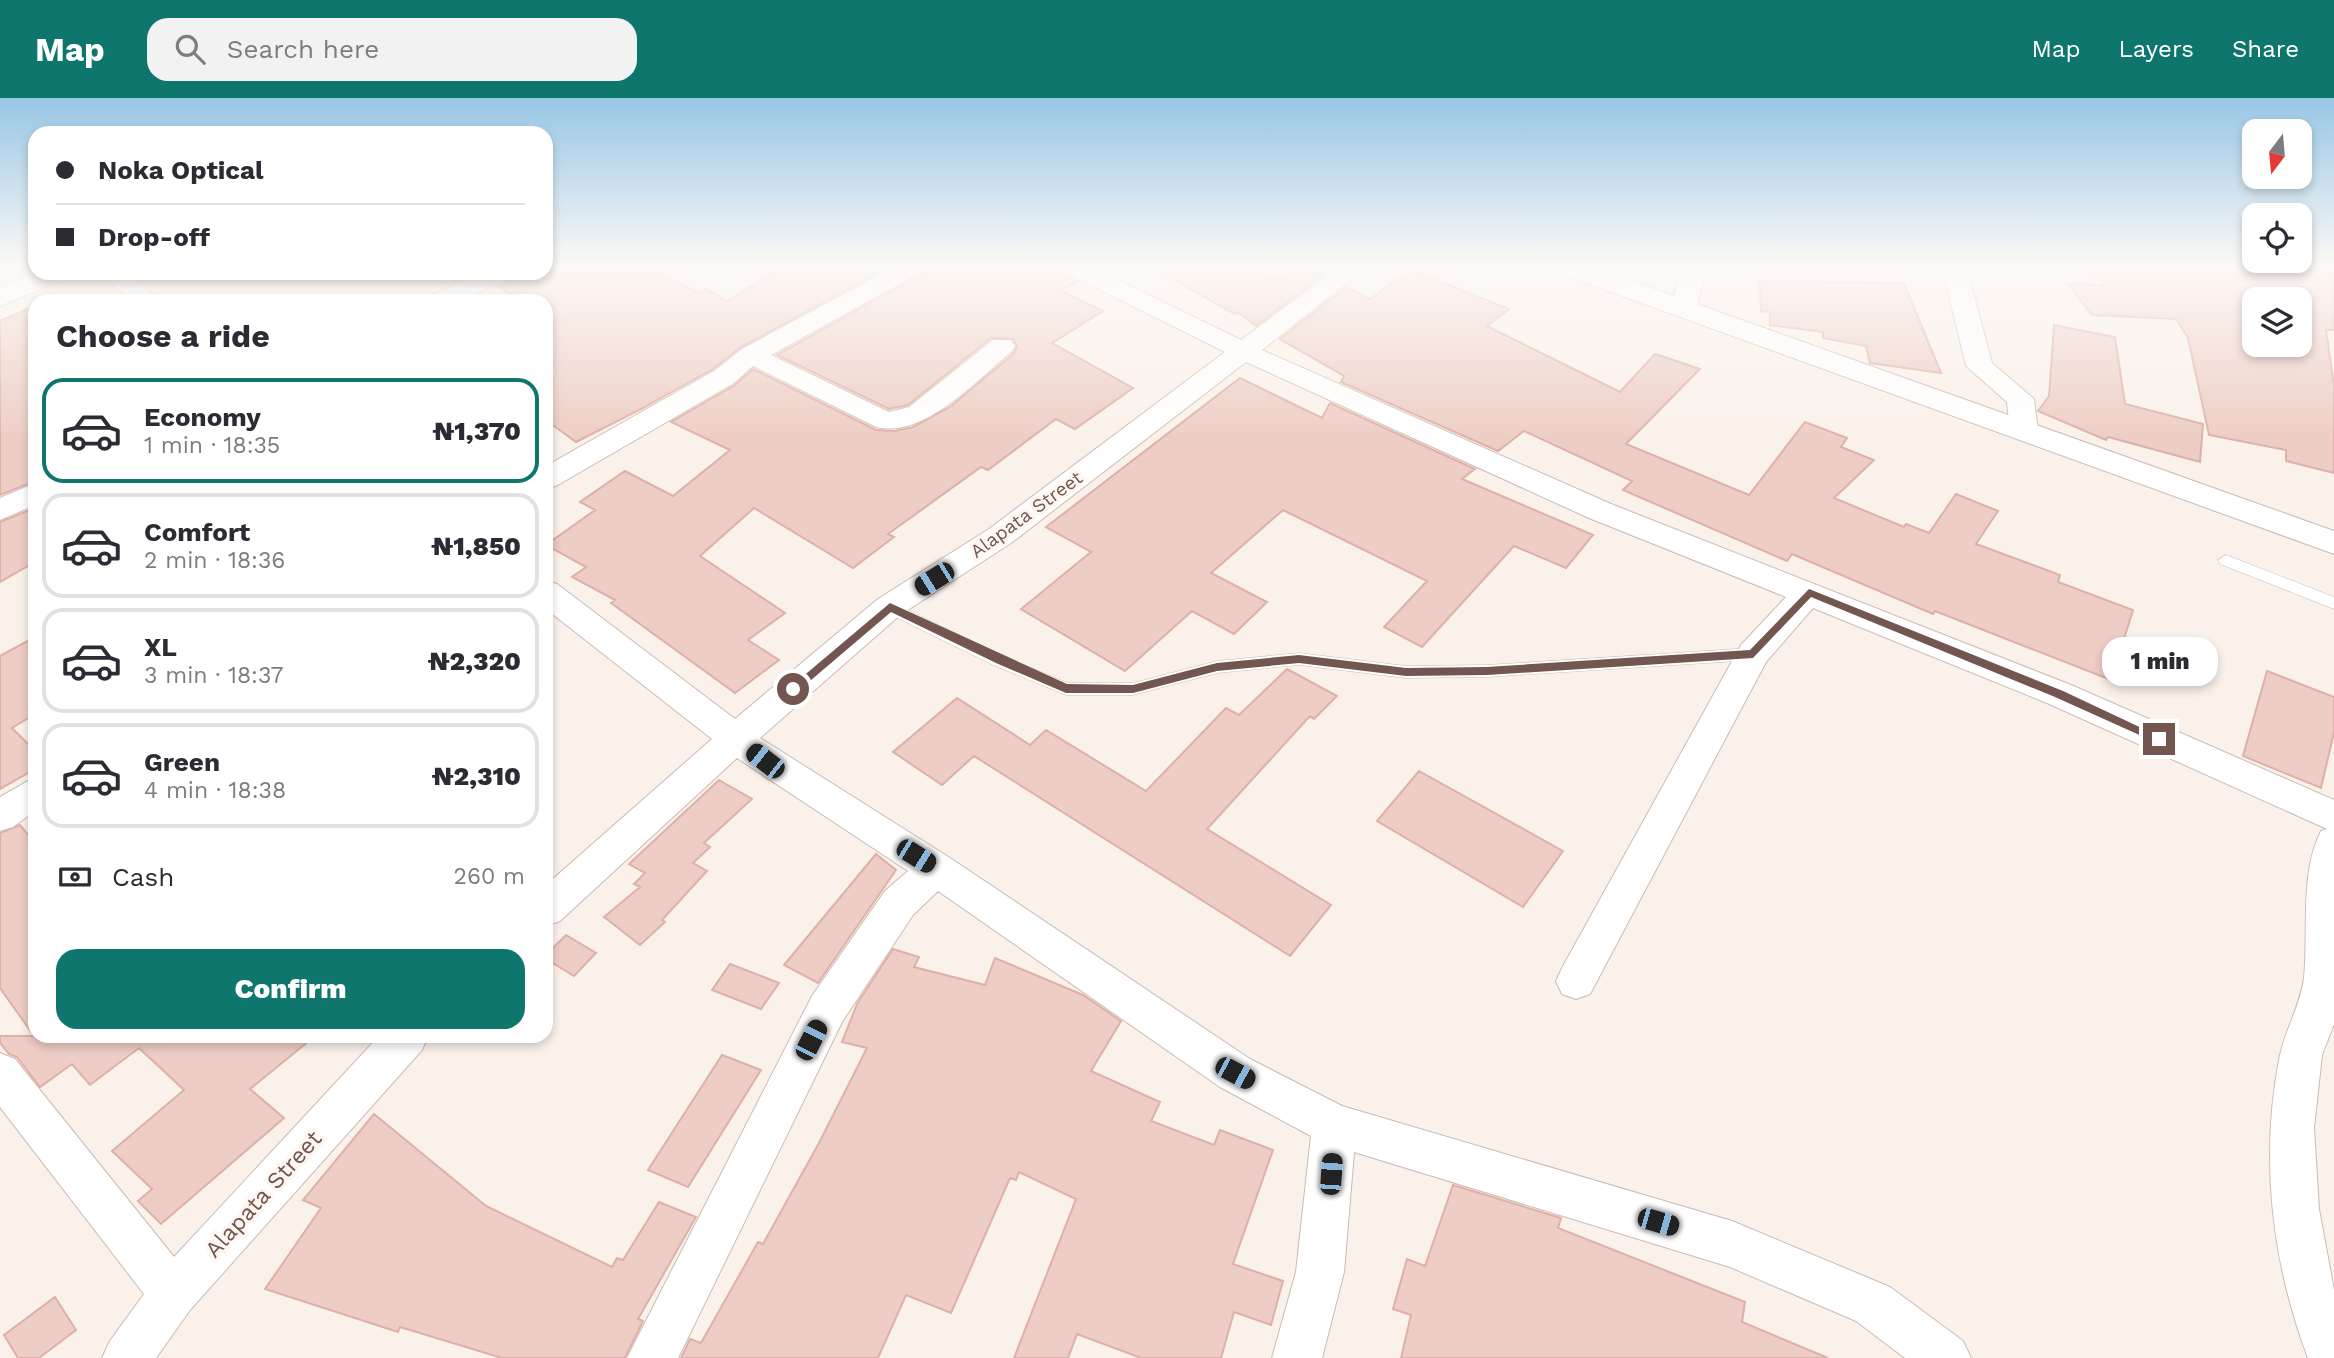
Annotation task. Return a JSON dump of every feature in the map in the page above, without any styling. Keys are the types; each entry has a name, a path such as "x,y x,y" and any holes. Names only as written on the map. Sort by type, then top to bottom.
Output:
{"street":[{"path":"553,475 724,377 751,355 807,325"},
{"path":"1190,325 1600,511 1809,592 2059,694 2334,816"},
{"name":"Alapata Street","path":"553,903 736,738 890,607 1000,536 1280,325"},
{"path":"1728,325 2334,543"},
{"path":"1969,325 1979,366 2020,400 2024,431"},
{"path":"751,355 886,421 918,414 1002,346"},
{"path":"0,510 28,496"},
{"path":"1576,981 1753,654 1809,592"},
{"path":"553,597 736,738 836,808 936,869 1235,1073 1334,1125 1732,1244 1873,1304 1946,1358"},
{"path":"0,816 28,797"},
{"path":"2333,1358 2319,1328 2299,1245 2294,1149 2295,1094 2301,1053 2321,1002 2326,876 2334,842"},
{"path":"652,1358 827,1009 899,903 936,869"},
{"name":"Alapata Street","path":"127,1358 173,1293 401,1043"},
{"path":"0,1073 173,1293"},
{"path":"1297,1358 1320,1272 1334,1125"}],"lane":[{"path":"2226,560 2334,603"},
{"path":"890,607 1066,689 1133,689 1217,667 1299,659 1406,672 1487,671 1753,654"}],"building":[{"path":"0,325 28,325 28,484 0,495"},
{"path":"553,325 782,325 741,347 713,369 576,442 553,425"},
{"path":"831,325 1081,325 1052,343 1133,388 1075,429 1056,419 988,470 981,467 888,534 894,537 853,568 754,508 700,556 785,613 748,640 779,660 735,693 611,603 615,600 572,577 586,567 553,549 553,540 595,510 580,502 625,471 673,496 730,450 671,422 735,385 753,369 876,430 895,431 913,427 950,407 1013,354 1017,347 1013,339 991,338 908,405 889,409 777,355"},
{"path":"1298,325 1489,325 1620,392 1655,354 1700,369 1626,444 1749,495 1805,422 1847,438 1841,447 1874,460 1834,498 1904,527 1906,524 1929,533 1956,494 1998,511 1976,544 2060,575 2058,582 2133,610 2111,680 1935,611 1933,614 1792,554 1787,561 1623,490 1632,481 1524,431 1498,451 1341,382 1344,376 1280,339"},
{"path":"1770,325 1921,325 1941,373 1870,363 1866,346 1823,338 1823,332"},
{"path":"2054,325 2115,337 2125,404 2203,424 2200,462 2108,437 2106,440 2038,411 2049,396"},
{"path":"2180,325 2242,325 2242,357 2312,357 2312,325 2334,325 2334,330 2326,330 2334,386 2334,473 2286,461 2286,450 2209,435 2188,338"},
{"path":"1240,378 1322,418 1330,403 1475,469 1462,479 1593,535 1566,568 1514,546 1422,647 1384,627 1427,581 1283,510 1211,573 1267,602 1234,634 1192,611 1125,671 1021,609 1091,552 1046,527"},
{"path":"28,511 28,566 0,582 0,522"},
{"path":"28,641 28,718 12,728 28,744 28,773 0,789 0,656"},
{"path":"1287,669 1337,696 1314,719 1310,716 1207,829 1331,905 1290,956 974,756 942,785 893,752 957,698 1030,745 1046,730 1146,791 1226,708 1239,715"},
{"path":"2267,671 2334,697 2334,732 2321,788 2243,756"},
{"path":"1419,771 1563,851 1523,907 1377,821"},
{"path":"719,780 752,799 704,843 710,847 693,863 707,871 662,920 665,922 640,945 604,917 640,887 634,884 645,873 629,864"},
{"path":"20,825 28,835 28,1028 0,988 0,833"},
{"path":"876,854 896,870 818,983 784,965"},
{"path":"566,935 596,953 574,976 553,963 553,948"},
{"path":"893,949 919,957 914,967 985,985 995,958 1083,995 1121,1021 1091,1071 1160,1102 1151,1121 1214,1145 1220,1130 1273,1150 1233,1264 1283,1281 1271,1325 1234,1312 1221,1358 1141,1358 1077,1334 1068,1358 1014,1358 1076,1199 1019,1172 1016,1180 1010,1178 951,1313 906,1295 878,1358 681,1358 690,1339 701,1343 758,1242 763,1244 819,1143 867,1048 842,1042 857,1004"},
{"path":"730,964 779,983 761,1009 712,990"},
{"path":"0,1036 28,1036 28,1043 306,1043 250,1089 284,1118 161,1224 138,1201 152,1189 112,1151 184,1090 139,1048 90,1085 72,1064 40,1087 17,1057 9,1054 0,1043"},
{"path":"722,1055 761,1070 688,1187 648,1170"},
{"path":"374,1114 486,1206 612,1267 617,1258 623,1260 659,1202 696,1217 638,1319 643,1321 625,1358 502,1358 400,1327 398,1332 265,1289 321,1208 303,1200"},
{"path":"1453,1185 1561,1218 1558,1228 1745,1302 1742,1322 1828,1358 1401,1358 1411,1315 1393,1309 1407,1259 1425,1266"},
{"path":"55,1297 76,1330 39,1358 18,1358 4,1335"}],"route":[{"path":"793,689 890,607 1066,689 1133,689 1217,667 1299,659 1406,672 1487,671 1753,654 1809,592 2059,694 2159,739"}]}
